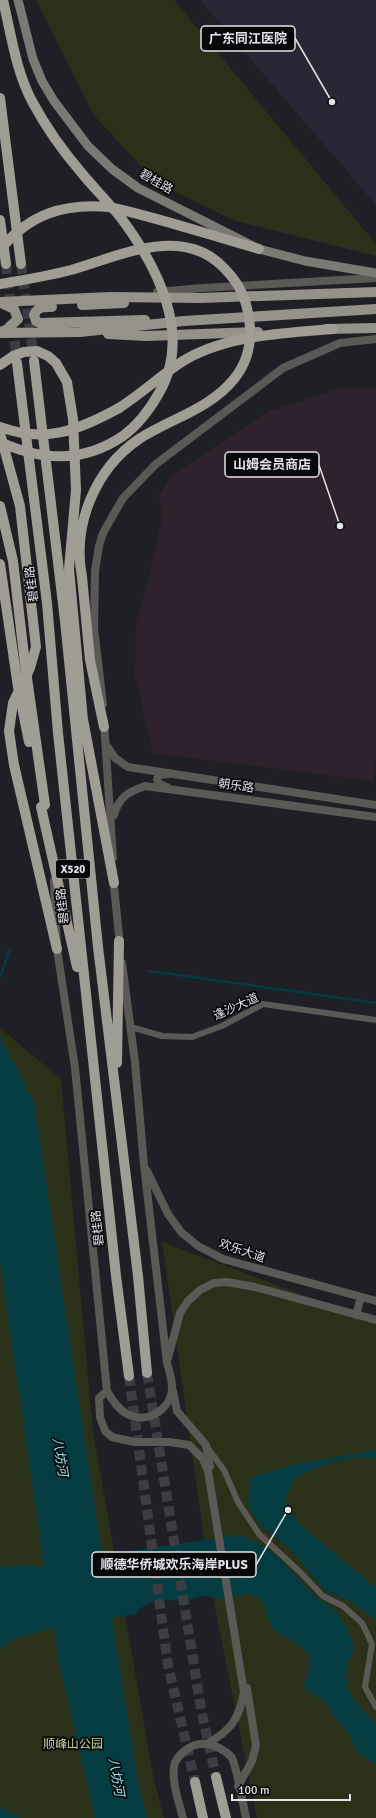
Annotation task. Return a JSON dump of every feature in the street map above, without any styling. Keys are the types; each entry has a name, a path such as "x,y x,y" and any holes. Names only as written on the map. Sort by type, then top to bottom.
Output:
{"highway":[{"path":"0,442 36,455 56,457 90,452 112,443 132,429 156,399 170,370 173,340 173,326 161,286 141,250 121,218 64,151 32,102 23,79 3,0"},
{"path":"0,98 21,264"},
{"path":"0,250 9,239 29,223 56,210 86,205 109,207 148,215 199,232 259,249"},
{"path":"0,220 6,264"},
{"path":"0,284 63,272 132,251 167,245 183,246 197,251 220,264 237,283 244,298 250,321 250,343 247,354 234,379 202,405 140,439 125,450 113,462 99,483 87,507 82,524 80,540 82,577 90,660 104,727"},
{"path":"0,427 37,435 64,433 79,429 142,394 181,362 215,347 256,336 333,329"},
{"path":"0,365 12,356 24,352 37,351 56,362 67,382 73,419 76,490 69,569 83,720"},
{"name":"X520","path":"34,361 117,1105 138,1276 147,1373"},
{"name":"碧桂路","path":"17,363 47,603 58,733 116,1276 129,1376"},
{"path":"0,433 20,506 36,647 30,668 13,703 9,731 14,765 57,949"},
{"path":"0,506 13,561 43,806"},
{"path":"0,564 18,687 54,866 88,1010"},
{"path":"67,646 83,720 114,883"},
{"path":"117,1105 119,941"},
{"path":"216,1777 226,1818"},
{"path":"195,1782 203,1818"}],"main road":[{"name":"碧桂路","path":"18,0 33,59 42,81 54,101 93,152 138,188 259,249 306,261 376,273"},
{"path":"184,321 127,319 40,323 36,321 34,315 40,307 200,298 376,292"},
{"path":"0,302 110,297 200,298"},
{"path":"0,302 14,309 18,315 14,323 0,332"},
{"path":"80,332 184,321 376,309"},
{"path":"0,332 80,332 146,336 376,328"}],"street":[{"path":"110,297 202,288 376,278"},
{"path":"376,339 340,343 283,368 156,464 123,498 103,532 95,571 94,628 102,687 119,941 131,1027 144,1165 167,1363 177,1411 206,1445 224,1470 238,1502 259,1534 300,1572 323,1596 343,1606 362,1623 372,1644 365,1687 376,1707"},
{"name":"朝乐路","path":"106,744 115,758 128,767 376,805"},
{"path":"173,790 159,784 157,779 159,775 174,774"},
{"name":"朝乐路","path":"112,822 116,806 128,792 145,786 376,817"},
{"path":"54,866 57,949 75,1068 107,1391 119,1408 127,1414 140,1418 150,1417 164,1407 169,1402 172,1386"},
{"name":"逢沙大道","path":"131,1027 162,1036 192,1037 222,1026 263,1004 376,1020"},
{"name":"欢乐大道","path":"144,1165 168,1214 182,1232 198,1246 223,1259 376,1301"},
{"path":"167,1363 180,1313 188,1301 200,1290 214,1283 227,1282 243,1284 376,1320"},
{"path":"356,1315 361,1297"},
{"path":"107,1391 99,1398 100,1417 105,1431 112,1437 134,1442 170,1442 189,1445 203,1459 212,1485"},
{"path":"206,1445 256,1746 252,1761 238,1786"},
{"path":"206,1744 221,1736 234,1723 241,1709 244,1692 239,1649"},
{"path":"183,1818 174,1781 174,1766 178,1756 198,1744 206,1744 219,1748 232,1758 246,1818"}],"shaded area":[{"path":"200,0 376,0 376,205"},
{"path":"376,387 376,757 373,781 153,753 135,676 136,622 151,571 162,518 159,496 170,478 268,412 340,388"}],"green space":[{"path":"36,0 174,0 376,244 376,256 236,221 156,183 93,114"},
{"name":"顺峰山公园","path":"0,1028 61,1079 93,1431 153,1775 164,1818 0,1818"},
{"path":"162,1242 376,1322 376,1818 257,1818 211,1587"}],"water":[{"name":"八坊河","path":"0,1036 34,1101 102,1555 237,1535 250,1539 270,1551 287,1566 312,1593 335,1611 341,1618 352,1638 354,1647 347,1667 347,1685 358,1705 376,1724 376,1764 358,1753 347,1732 334,1716 327,1704 306,1689 304,1685 308,1672 308,1655 299,1645 273,1630 263,1603 258,1598 249,1594 220,1599 205,1596 187,1601 164,1600 151,1602 139,1609 136,1614 112,1618 138,1781 147,1818 95,1818 58,1658 54,1628 13,1639 0,1650 0,1566 44,1566 0,1263"},
{"path":"376,1450 376,1458 365,1457 344,1459 324,1465 294,1478 285,1500 298,1522 376,1588 376,1620 352,1602 324,1590 288,1547 261,1526 248,1506 249,1487 253,1476 297,1464"},
{"path":"0,1807 20,1817 21,1818 0,1818"}],"waterway":[{"path":"0,977 9,951"},
{"path":"150,971 376,1003"}],"tunnel":[{"path":"6,264 11,310"},
{"path":"21,264 34,359"},
{"path":"13,326 17,362"},
{"path":"147,1373 201,1709 216,1777"},
{"path":"129,1376 168,1665 195,1782"}],"place":[{"name":"广东同江医院","path":"332,102"},
{"name":"山姆会员商店","path":"340,526"},
{"name":"顺德华侨城欢乐海岸PLUS","path":"288,1510"}]}
